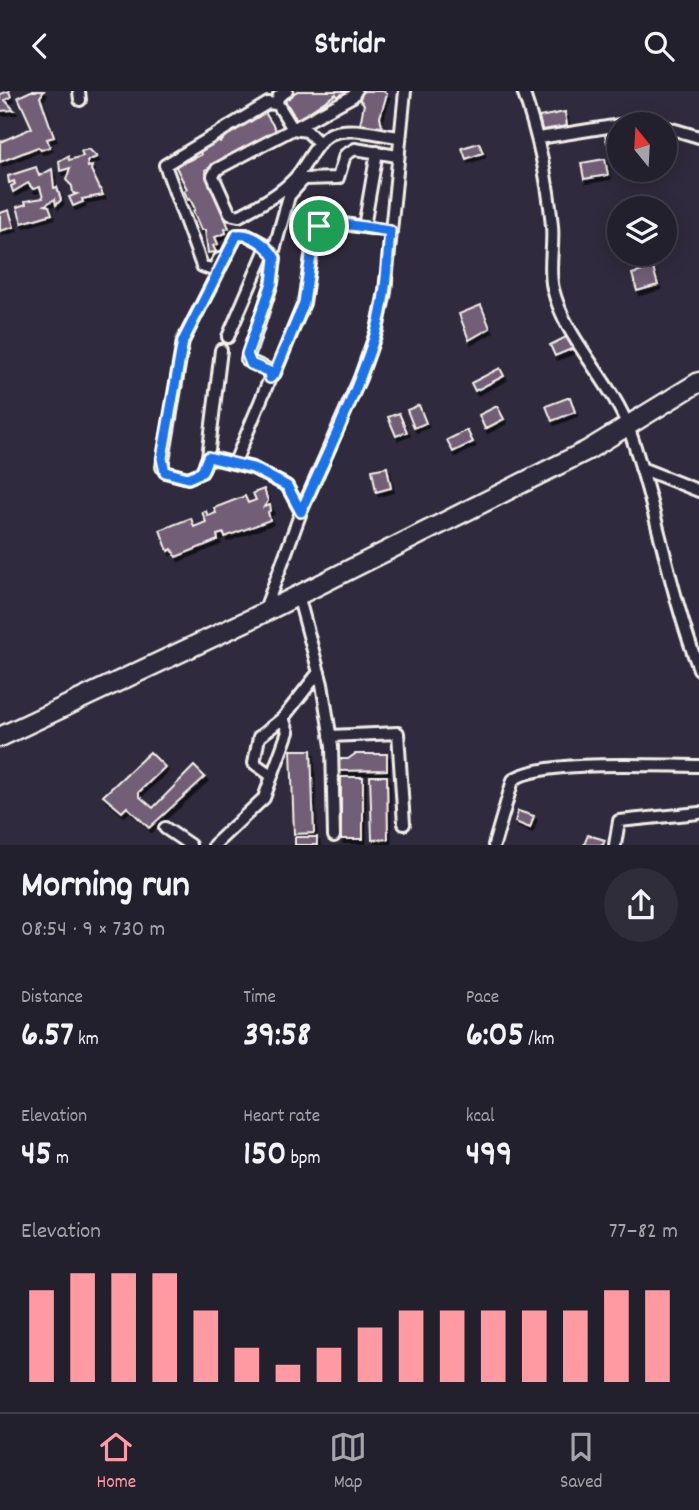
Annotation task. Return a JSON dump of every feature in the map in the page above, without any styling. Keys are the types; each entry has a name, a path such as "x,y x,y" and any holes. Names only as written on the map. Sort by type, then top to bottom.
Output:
{"main road":[{"path":"0,737 299,595 588,450 699,382"}],"street":[{"path":"287,91 279,96 277,103 293,129"},
{"path":"234,217 230,214 214,172 353,96 356,91"},
{"path":"264,612 301,512 360,378 377,330 385,292 405,91"},
{"path":"523,91 539,138 553,229 553,288 561,312 628,426 678,615 698,664"},
{"path":"277,103 268,103 165,165 198,257 206,270 213,269 227,244 234,217 269,199 293,181 319,143 337,132 399,137"},
{"path":"539,138 607,127"},
{"path":"293,129 307,131 319,143"},
{"path":"677,131 699,137"},
{"path":"228,337 269,251 289,196 296,185 313,176 328,180 338,178 345,155 355,149 397,156"},
{"path":"364,227 377,152"},
{"path":"235,462 304,303 315,229 331,222 390,231"},
{"path":"221,350 208,457 202,472 188,478 165,472 162,467 183,341 237,235 247,235 264,244 269,251 272,283 247,354 251,364 270,372 270,378"},
{"path":"208,457 235,462 287,486 301,512"},
{"path":"640,468 699,491"},
{"path":"299,595 319,672 331,736 334,837"},
{"path":"272,776 254,763 259,737 283,717 319,672"},
{"path":"215,845 264,798 288,732 283,717"},
{"path":"331,736 398,733 404,824"},
{"path":"494,845 513,780 524,773 549,769 699,766"},
{"path":"615,845 619,821 699,813"},
{"path":"165,828 190,845"}],"building":[{"path":"9,91 11,97 5,100 14,110 0,111 0,94"},
{"path":"31,91 44,91 40,97 54,137 47,139 50,147 41,150 38,147 0,162 0,142 32,128 18,97"},
{"path":"298,91 349,91 338,98 336,94 297,120 284,99"},
{"path":"361,91 383,91 387,94 380,117 383,132 360,125 364,104 360,100"},
{"path":"264,111 278,133 205,170 229,228 225,229 226,233 215,237 218,244 213,246 216,252 208,253 205,230 201,230 193,211 195,209 184,191 187,189 172,159 180,155 183,163 201,155 199,148 217,138 220,142 223,140 220,135"},
{"path":"565,112 567,126 542,130 539,117"},
{"path":"479,143 483,153 466,159 462,148"},
{"path":"89,149 97,157 87,161 88,167 92,166 91,170 103,195 82,199 83,202 73,206 69,197 77,194 73,193 72,186 66,180 70,168 60,171 59,161 68,156 69,160 83,156 81,151"},
{"path":"605,159 607,175 584,179 581,163"},
{"path":"36,167 39,176 52,169 54,188 57,187 61,200 56,205 55,199 45,205 49,206 52,214 22,223 17,207 26,204 25,201 43,198 40,187 33,189 28,183 13,192 11,186 15,184 14,181 9,183 8,176"},
{"path":"9,210 14,227 0,231 0,213"},
{"path":"653,268 658,285 637,291 632,274"},
{"path":"481,305 490,328 469,340 459,314"},
{"path":"568,336 574,348 555,356 550,345"},
{"path":"500,368 504,376 475,391 471,383"},
{"path":"570,397 575,412 552,421 546,406"},
{"path":"419,405 426,423 414,428 407,410"},
{"path":"497,406 504,419 485,429 479,415"},
{"path":"399,413 407,432 396,436 388,417"},
{"path":"467,430 473,442 453,452 447,440"},
{"path":"387,467 391,488 376,492 372,470"},
{"path":"264,489 268,501 264,507 270,505 270,520 225,537 224,533 217,535 218,540 176,557 172,549 168,551 160,530 191,518 194,527 206,522 202,512 206,511 208,516 216,513 214,508 245,496 248,503 256,500 253,493"},
{"path":"291,750 311,750 314,833 294,834"},
{"path":"150,752 165,767 139,792 139,796 153,808 194,766 205,777 149,828 127,807 122,812 103,796"},
{"path":"355,754 387,754 387,770 337,771 337,759 348,759"},
{"path":"370,776 387,776 388,839 372,840"},
{"path":"341,777 363,777 363,839 341,839"},
{"path":"518,811 534,816 530,828 515,822"},
{"path":"588,835 605,840 603,845 584,845"},
{"path":"295,837 317,837 317,845 295,845"}],"route":[{"path":"331,222 390,231 385,292 377,330 360,378 301,512 287,486 235,462 208,457 202,472 198,476 188,478 165,472 162,458 183,341 237,235 247,235 264,244 275,258 272,283 247,354 247,360 251,364 270,372 270,378 275,373 304,303 315,229 319,226 331,222"}]}
